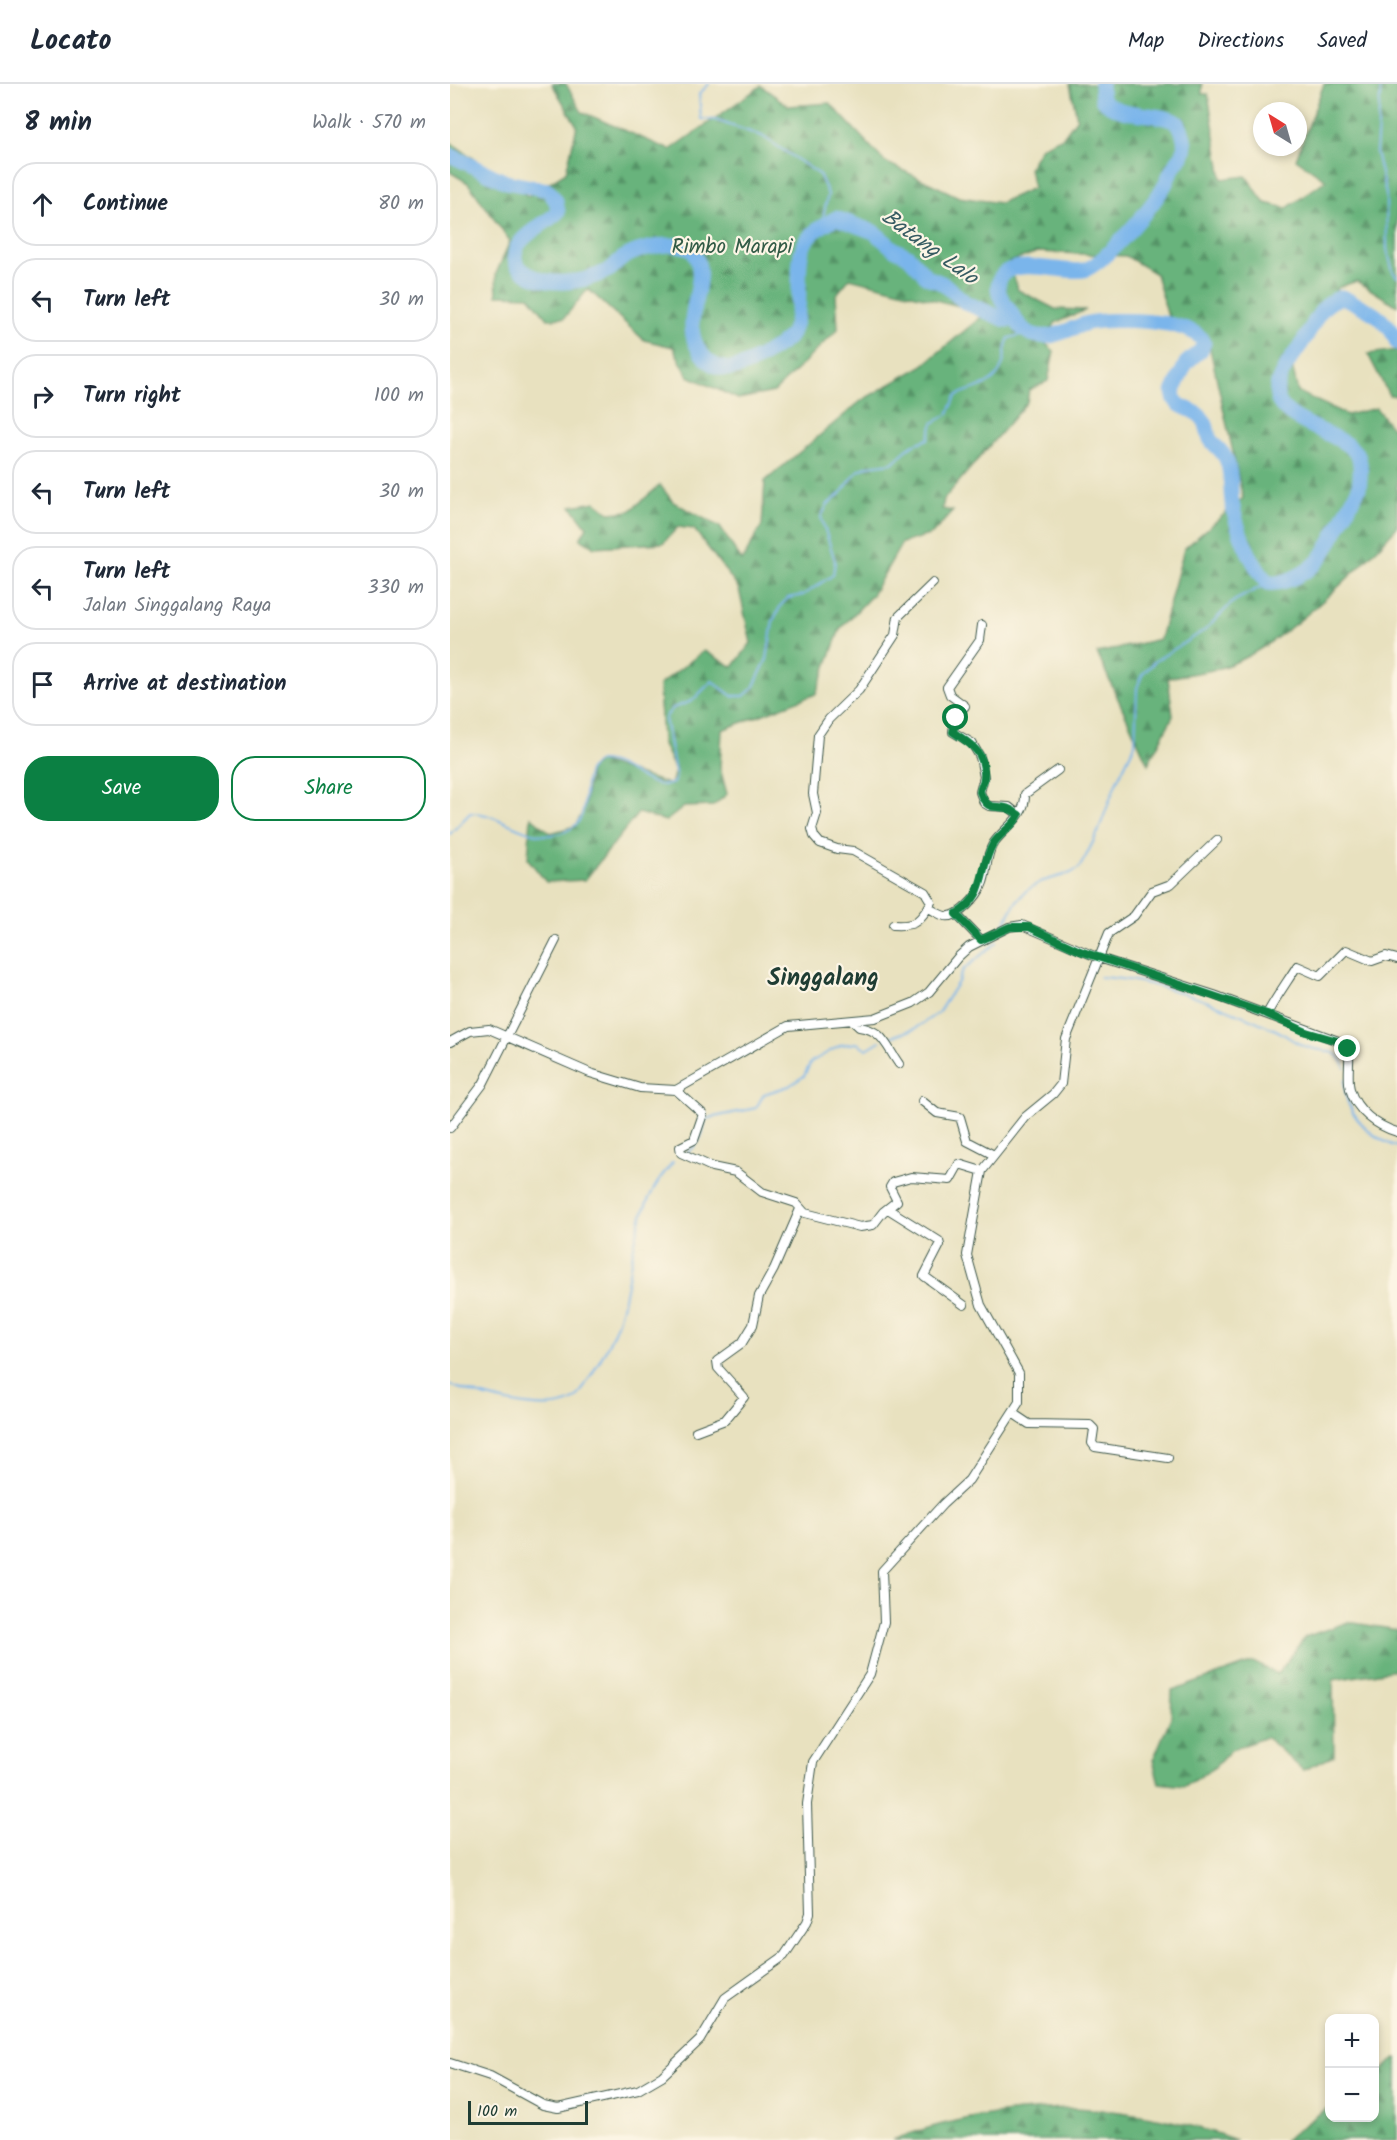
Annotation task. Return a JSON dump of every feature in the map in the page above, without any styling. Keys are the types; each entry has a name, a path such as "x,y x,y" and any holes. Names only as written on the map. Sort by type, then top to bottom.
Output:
{"street":[{"path":"893,925 908,926 918,923 931,902 925,892 853,851 837,849 820,843 814,836 812,829 817,813 813,794 818,735 829,720 859,690 895,635 898,616 933,583"},
{"path":"982,625 980,640 947,687 950,695 965,706 956,718 953,731 972,743 980,757 984,777 980,792 984,803 989,806 1009,807 1019,815"},
{"path":"928,908 943,916 956,914 982,885 985,864 994,842 1019,815 1027,792 1058,770"},
{"path":"450,2063 490,2076 550,2107 600,2100 638,2090 662,2076 700,2040 725,1998 784,1956 794,1946 805,1928 810,1913 807,1809 810,1773 813,1762 870,1674 876,1660 884,1622 882,1571 969,1480 1014,1414 1021,1392 1019,1373 981,1305 967,1254 982,1171 1025,1117 1053,1094 1061,1083 1066,1038 1111,931 1134,916 1152,891 1170,884 1217,840"},
{"path":"956,914 981,940"},
{"path":"450,1042 481,1028 506,1035 590,1073 640,1088 676,1090 788,1026 810,1022 853,1021 892,1013 913,1004 929,992 958,957 981,940 1010,927 1022,926 1099,958 1267,1014 1347,1046 1350,1088 1362,1111 1382,1127 1397,1132"},
{"path":"450,1128 483,1084 556,940"},
{"path":"1267,1014 1278,993 1289,981 1297,966 1320,976 1346,950 1372,961 1386,956 1397,959"},
{"path":"853,1021 859,1027 872,1028 886,1042 899,1064"},
{"path":"676,1090 703,1115 694,1140 680,1147 681,1153 712,1167 736,1172 762,1192 796,1203 806,1213 864,1227 873,1225 897,1202 890,1187 892,1182 911,1177 950,1180 955,1169 961,1164 982,1171"},
{"path":"922,1101 937,1113 960,1117 967,1141 994,1155"},
{"path":"696,1431 725,1419 744,1397 718,1368 717,1361 742,1343 753,1325 759,1296 774,1269 800,1209"},
{"path":"888,1209 939,1241 940,1245 924,1276 964,1305"},
{"path":"1014,1414 1029,1424 1090,1425 1094,1429 1092,1443 1095,1447 1168,1458"}],"green space":[{"name":"Rimbo Marapi","path":"552,84 566,84 582,112 670,150 761,86 789,106 830,103 885,162 959,197 1000,203 1033,188 1029,168 1041,147 1063,137 1077,118 1070,84 1202,84 1202,94 1208,94 1222,179 1246,176 1265,203 1287,208 1326,180 1296,159 1297,156 1307,156 1307,130 1324,84 1397,84 1397,306 1357,281 1339,287 1289,353 1298,392 1347,415 1376,408 1397,434 1397,527 1316,607 1268,644 1223,667 1168,678 1173,716 1148,764 1097,653 1160,639 1184,549 1243,498 1207,335 1168,317 1156,274 1126,256 1038,252 1009,262 1018,290 1055,309 1086,310 1055,323 1046,344 1054,351 1048,381 1029,390 1027,402 944,499 942,509 953,511 932,534 902,543 872,595 840,629 816,694 722,730 720,768 727,794 713,806 684,807 666,821 638,813 585,880 546,882 528,859 531,817 551,833 575,826 584,810 590,770 599,761 671,785 675,770 662,742 659,685 704,651 733,667 751,643 739,589 694,529 678,527 663,543 594,547 580,539 587,527 571,506 596,502 610,513 630,511 660,485 673,502 720,527 742,561 762,525 765,481 862,400 922,366 986,313 850,278 836,295 838,329 774,392 738,399 688,376 673,347 644,340 588,289 564,318 548,319 529,296 497,295 496,274 510,241 468,183 450,172 450,142 528,196 566,172 577,126"},
{"path":"1397,350 1397,396 1389,395 1368,354"},
{"path":"1348,1622 1397,1630 1397,1670 1333,1680 1334,1756 1303,1770 1266,1737 1231,1750 1215,1767 1185,1786 1159,1783 1153,1760 1171,1717 1172,1691 1253,1662 1278,1674 1305,1637"},
{"path":"1397,2058 1397,2140 1284,2140 1325,2110 1325,2122 1379,2122 1379,2072"},
{"path":"1076,2108 1157,2118 1197,2127 1236,2140 893,2140 960,2120 1006,2112"}],"waterway":[{"path":"709,84 699,94 701,119 715,120 762,136 819,174 828,194 821,227"},
{"path":"1101,84 1102,99 1109,105 1128,112 1169,119 1178,123 1184,138 1183,154 1165,185 1140,219 1104,257 1084,270 1035,267 1010,270 1001,276 999,294 1021,327 1039,336 1053,335 1088,323 1114,320 1169,324 1197,335 1204,343 1201,350 1186,363 1173,392 1174,397 1179,404 1202,418 1210,439 1225,457 1230,473 1232,503 1237,524 1250,556 1268,583 1281,582 1295,577 1318,561 1333,538 1359,488 1360,476 1358,456 1350,447 1285,410 1278,400 1277,388 1284,369 1323,309 1342,297 1375,315 1389,327 1397,343"},
{"path":"1381,84 1376,152 1386,194 1387,249 1393,272 1397,277"},
{"name":"Batang Lalo","path":"450,155 506,182 548,190 556,201 558,212 528,234 517,248 515,256 517,265 526,273 537,278 561,282 586,279 609,270 623,258 647,248 675,245 691,249 698,261 699,274 692,326 694,340 701,353 709,361 725,369 750,363 790,336 798,312 803,247 813,234 836,218 874,232 894,249 908,256 927,277 944,284 966,303 1006,320 1015,320"},
{"path":"450,834 470,813 483,814 532,833 544,835 557,834 570,829 578,823 582,814 588,775 599,761 618,765 656,784 673,783 676,777 665,719 667,715 673,708 692,701 712,681 732,696 744,696 753,688 767,659 773,621 781,605 788,598 803,595 833,575 835,561 821,517 828,504 840,494 858,471 868,466 892,463 912,445 928,439 933,423 948,414 956,396 994,379 1003,363 1009,338 1028,333"},
{"path":"1003,926 1016,902 1026,891 1040,882 1071,873 1079,868 1086,856 1135,744 1137,688 1142,675 1155,661 1205,630 1234,601 1268,583"},
{"path":"885,1039 914,1029 938,1013 963,970 997,942"},
{"path":"1100,977 1145,983 1212,1003 1276,1030 1304,1046 1334,1053 1345,1068"},
{"path":"687,1153 700,1138 705,1119 756,1108 764,1094 789,1086 804,1076 811,1062 841,1045 857,1043 867,1049 880,1041"},
{"path":"1345,1079 1348,1102 1359,1121 1377,1137 1397,1147"},
{"path":"450,1385 495,1399 530,1406 562,1405 574,1400 600,1360 613,1334 627,1286 637,1231 650,1196 673,1162"}],"district":[{"name":"Singgalang","path":"823,978"}],"route":[{"path":"956,718 953,732 972,743 981,759 984,777 980,792 984,803 986,806 1009,807 1019,815 1013,825 994,842 985,864 982,885 956,914 981,940 1010,927 1029,927 1080,951 1267,1014 1306,1032 1341,1042 1348,1049"}]}
